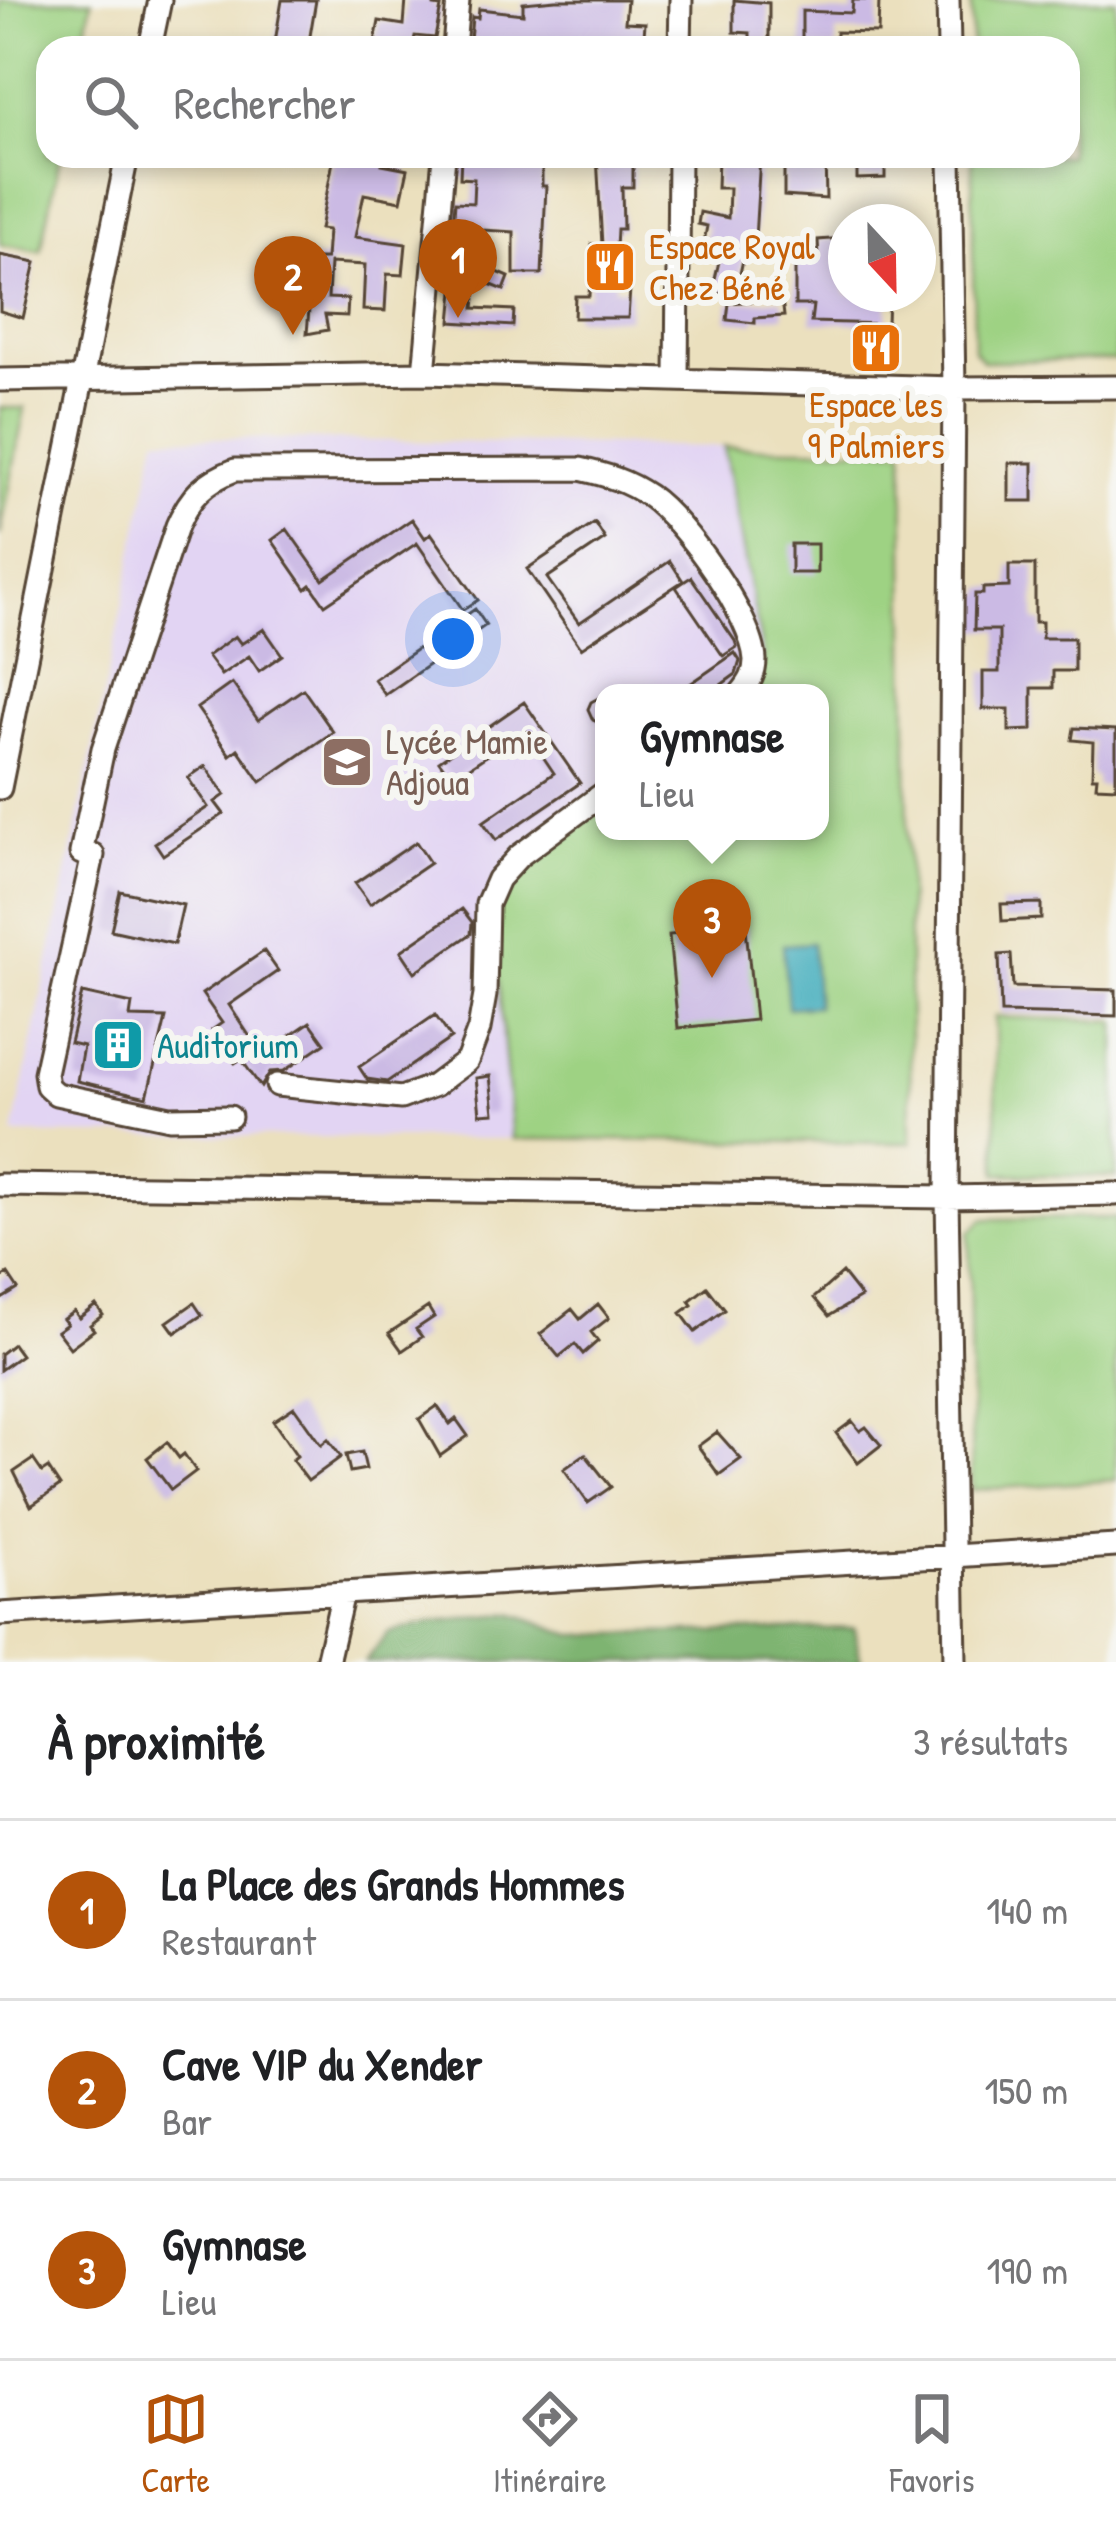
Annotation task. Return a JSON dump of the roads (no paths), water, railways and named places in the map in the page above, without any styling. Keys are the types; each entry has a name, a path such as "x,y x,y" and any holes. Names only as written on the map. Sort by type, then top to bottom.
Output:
{"street":[{"path":"152,36 160,0"},
{"path":"455,36 458,0"},
{"path":"680,36 681,0"},
{"path":"948,0 949,36"},
{"path":"0,788 124,168"},
{"path":"424,374 443,168"},
{"path":"677,378 679,168"},
{"path":"950,168 954,388 947,1196 955,1662"},
{"path":"0,380 424,374 954,388 1116,387"},
{"path":"230,1118 170,1118 56,1094 47,1086 46,1073 103,749 177,526 200,488 235,470 580,469 617,477 654,499 689,535 748,628 755,657 754,676 748,684"},
{"path":"277,1084 401,1098 435,1085 467,1061 485,995 487,904 498,879 519,856 595,801"},
{"path":"0,1185 1116,1195"},
{"path":"0,1614 1116,1546"},
{"path":"327,1662 343,1594"}],"water":[{"path":"812,943 817,1006 788,1008 783,945"}],"place":[{"name":"Espace Royal Chez Béné","path":"610,267"},
{"name":"La Place des Grands Hommes","path":"458,318"},
{"name":"Cave VIP du Xender","path":"293,335"},
{"name":"Espace les 9 Palmiers","path":"876,348"},
{"name":"Lycée Mamie Adjoua","path":"347,762"},
{"name":"Gymnase","path":"712,978"},
{"name":"Auditorium","path":"118,1045"}]}
